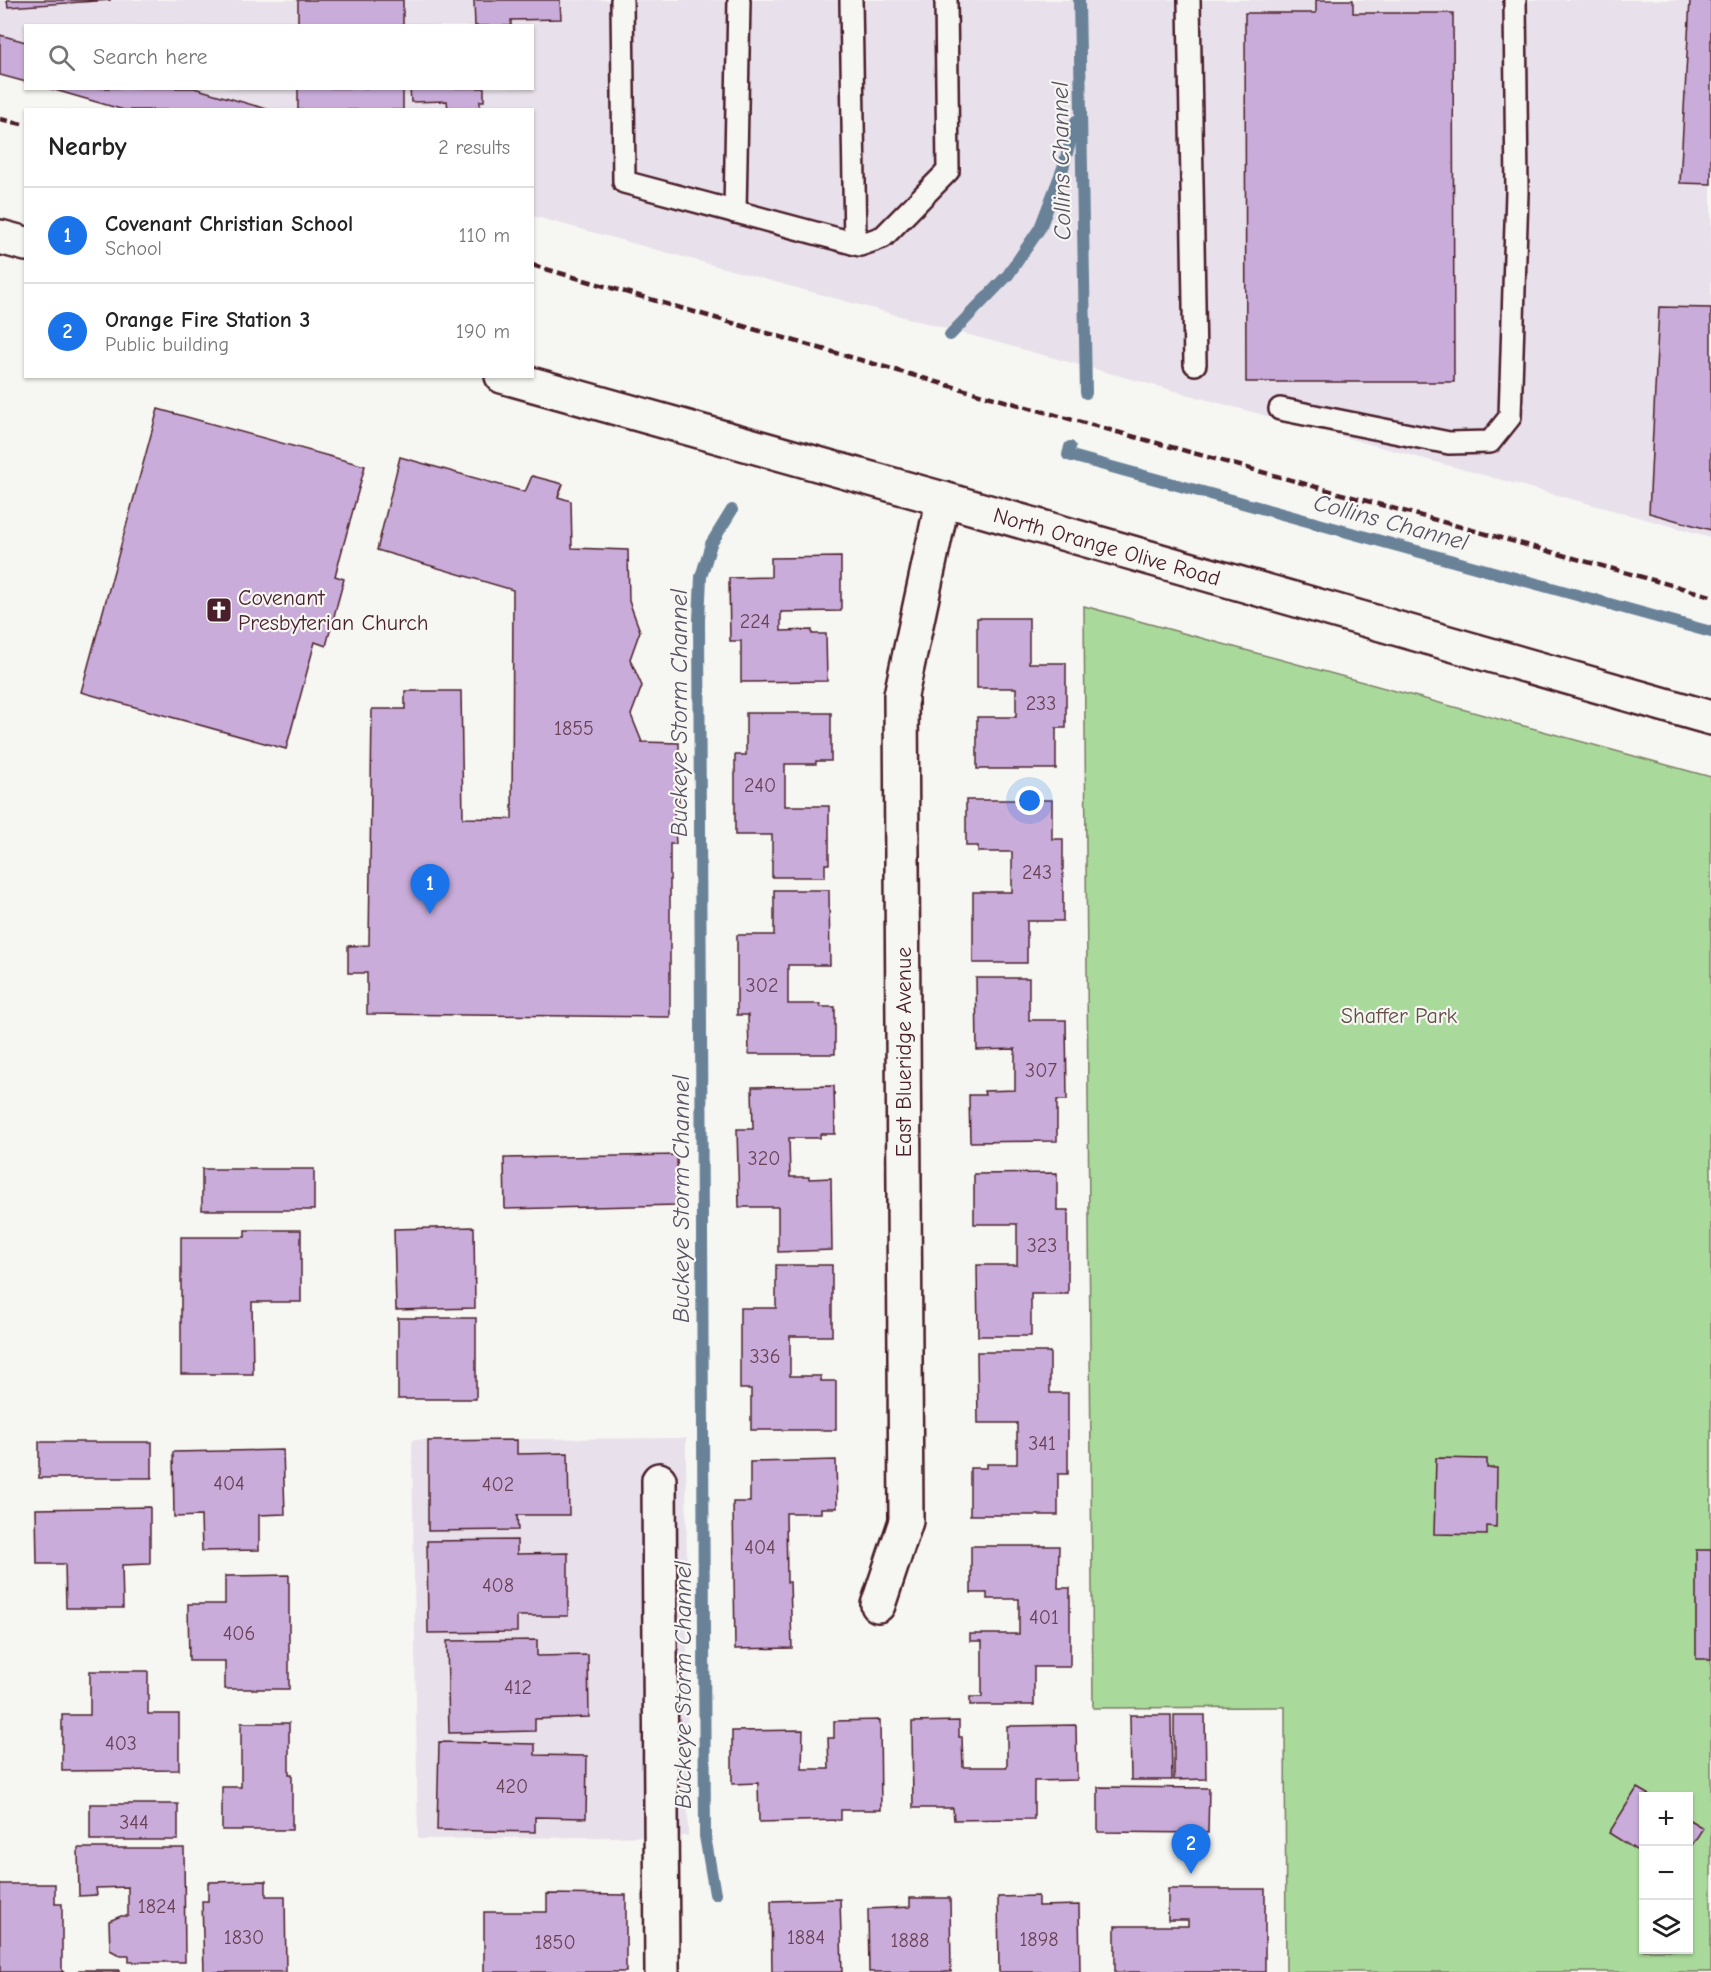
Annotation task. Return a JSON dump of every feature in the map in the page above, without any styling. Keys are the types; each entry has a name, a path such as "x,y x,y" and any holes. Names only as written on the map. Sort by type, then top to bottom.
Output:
{"street":[{"path":"0,237 24,243"},
{"name":"North Orange Olive Road","path":"509,378 1711,718"},
{"name":"East Blueridge Avenue","path":"878,1605 906,1521 901,695 943,499"},
{"path":"659,1480 662,1972"}],"lane":[{"path":"622,0 624,182 860,245 883,237 948,171 946,0"},
{"path":"735,212 739,0"},
{"path":"851,0 855,244"},
{"path":"1189,0 1195,364"},
{"path":"1280,409 1449,443 1490,442 1510,417 1517,192 1515,0"}],"shaded area":[{"path":"0,0 1711,0 1711,537 534,216 534,108 135,108 66,90 534,90 534,24 24,24 24,79 0,72"},
{"path":"686,1438 688,1836 418,1839 412,1440"}],"green space":[{"name":"Shaffer Park","path":"1084,606 1711,777 1711,1972 1286,1972 1285,1707 1093,1708"}],"building":[{"path":"7,0 111,0 8,7"},
{"path":"298,0 403,0 403,24 298,24"},
{"path":"474,0 560,0 561,19 511,20 511,24 475,24"},
{"path":"1316,0 1353,0 1353,13 1453,13 1454,382 1246,382 1245,13 1316,13"},
{"path":"1690,0 1711,0 1711,184 1680,183"},
{"path":"0,35 24,41 24,81 0,75"},
{"path":"55,90 201,90 263,108 117,108"},
{"path":"298,90 403,90 403,108 298,108"},
{"path":"410,90 484,90 484,101 480,101 480,108 448,108 447,101 411,102"},
{"path":"1659,307 1711,308 1711,530 1649,513"},
{"name":"Covenant Presbyterian Church","path":"158,409 365,466 335,576 344,579 326,646 315,642 286,749 81,692"},
{"path":"400,457 525,492 532,476 563,484 558,497 571,501 572,548 628,550 629,601 640,631 630,659 642,686 631,715 642,742 679,743 679,811 674,811 676,844 670,844 670,1017 367,1014 367,973 348,973 348,946 369,945 372,709 405,709 405,691 461,691 463,818 512,819 513,590 377,550"},
{"path":"841,557 841,611 781,612 781,631 812,630 812,634 826,634 827,681 741,682 741,641 730,641 729,578 771,577 771,558"},
{"path":"977,618 1029,618 1029,663 1066,663 1066,728 1056,728 1056,769 977,769 977,717 1016,717 1016,688 977,688"},
{"path":"746,713 831,713 831,761 816,761 816,764 785,764 785,806 829,806 829,864 825,864 825,877 772,877 772,835 735,835 735,755 746,755"},
{"path":"966,800 1052,800 1052,839 1063,839 1063,921 1027,921 1027,963 973,963 973,892 1012,892 1012,852 978,852 978,846 966,846"},
{"path":"774,890 829,890 830,965 788,965 788,1004 820,1004 820,1007 835,1007 835,1054 749,1054 748,1015 737,1015 737,935 774,935"},
{"path":"976,978 1029,978 1029,1020 1066,1020 1067,1100 1057,1100 1057,1141 970,1142 969,1095 985,1095 984,1091 1015,1090 1015,1049 977,1050"},
{"path":"834,1086 835,1134 820,1134 820,1138 789,1138 790,1177 831,1178 832,1250 778,1252 778,1207 739,1207 737,1129 753,1129 752,1087"},
{"path":"677,1155 678,1205 505,1209 504,1158"},
{"path":"202,1169 314,1169 314,1210 202,1210"},
{"path":"1057,1173 1057,1210 1068,1210 1068,1294 1031,1294 1031,1336 978,1336 977,1265 1017,1265 1017,1224 974,1224 974,1174"},
{"path":"474,1227 475,1308 396,1310 394,1229"},
{"path":"245,1230 301,1230 301,1302 252,1302 253,1374 181,1374 181,1237 245,1237"},
{"path":"776,1265 832,1265 832,1336 790,1336 790,1376 821,1376 821,1381 836,1381 836,1430 751,1430 751,1389 740,1389 740,1308 776,1308"},
{"path":"398,1318 476,1318 476,1399 398,1399"},
{"path":"977,1352 1050,1352 1050,1393 1068,1393 1068,1474 1058,1474 1058,1515 970,1515 970,1468 987,1468 987,1464 1017,1464 1017,1423 978,1423"},
{"path":"517,1440 517,1454 568,1453 569,1515 517,1515 518,1530 428,1531 428,1441"},
{"path":"39,1442 152,1442 152,1478 39,1478"},
{"path":"283,1450 285,1514 259,1515 259,1550 202,1551 201,1516 174,1517 173,1452"},
{"path":"1436,1458 1487,1459 1487,1468 1497,1468 1496,1527 1487,1526 1487,1535 1434,1534"},
{"path":"836,1460 837,1508 821,1508 821,1513 786,1513 787,1582 790,1582 792,1648 735,1649 733,1502 750,1502 750,1462"},
{"path":"150,1507 150,1564 122,1565 123,1608 66,1608 65,1564 37,1564 36,1509"},
{"path":"517,1540 517,1554 568,1553 568,1616 517,1616 517,1632 428,1633 427,1541"},
{"path":"971,1546 1059,1546 1058,1588 1070,1588 1070,1667 1034,1667 1034,1705 970,1705 970,1697 982,1697 982,1641 970,1641 970,1634 1019,1634 1019,1599 987,1599 987,1593 971,1593"},
{"path":"1696,1550 1711,1550 1711,1659 1696,1659"},
{"path":"289,1575 289,1689 225,1689 225,1661 189,1661 188,1604 225,1604 225,1576"},
{"path":"537,1640 537,1656 588,1655 589,1717 535,1719 535,1731 449,1733 447,1641"},
{"path":"90,1671 148,1671 148,1714 179,1714 179,1770 62,1771 62,1715 90,1715"},
{"path":"1130,1715 1171,1715 1172,1780 1131,1780"},
{"path":"1174,1715 1205,1715 1206,1779 1174,1780"},
{"path":"880,1720 881,1810 841,1810 841,1820 759,1822 758,1783 732,1784 732,1731 803,1730 802,1769 829,1769 828,1738 834,1738 834,1721"},
{"path":"959,1721 963,1767 1007,1767 1007,1726 1076,1725 1077,1780 1034,1781 1034,1819 954,1820 953,1808 913,1808 912,1722"},
{"path":"241,1723 289,1723 292,1830 222,1830 222,1787 241,1787"},
{"path":"439,1742 535,1744 535,1755 587,1756 586,1818 535,1817 535,1832 437,1830"},
{"path":"1098,1787 1209,1788 1208,1833 1098,1832"},
{"path":"1637,1788 1644,1792 1639,1792 1639,1852 1609,1833"},
{"path":"90,1804 178,1804 178,1840 90,1840"},
{"path":"1693,1822 1703,1828 1693,1843"},
{"path":"78,1848 184,1848 185,1962 129,1962 129,1956 121,1956 110,1950 109,1921 128,1916 128,1887 96,1888 97,1895 79,1896"},
{"path":"266,1881 266,1896 285,1896 286,1972 204,1972 202,1901 208,1901 208,1882"},
{"path":"0,1884 55,1884 55,1904 62,1904 62,1971 65,1972 0,1972"},
{"path":"1168,1889 1265,1889 1265,1972 1115,1972 1115,1926 1188,1926 1188,1920 1168,1920"},
{"path":"547,1894 626,1895 626,1972 484,1972 484,1912 547,1912"},
{"path":"1038,1896 1038,1906 1079,1905 1080,1972 999,1972 998,1897"},
{"path":"910,1898 950,1898 951,1972 869,1972 868,1909 910,1907"},
{"path":"840,1899 842,1972 772,1972 771,1901"},
{"path":"79,1970 119,1970 119,1972 79,1972"}],"waterway":[{"name":"Collins Channel","path":"1079,0 1086,393"},
{"name":"Buckeye Storm Channel","path":"950,335 1008,275 1040,228 1063,168 1076,121"},
{"name":"Collins Channel","path":"1070,447 1068,455 1711,632"},
{"name":"Buckeye Storm Channel","path":"715,1894 705,1836 699,620 701,577 711,544 732,510"}],"railway":[{"path":"0,119 24,125"},
{"path":"534,266 947,385 1711,596"}],"place":[{"name":"Covenant Presbyterian Church","path":"219,610"},
{"name":"Covenant Christian School","path":"430,914"},
{"name":"Orange Fire Station 3","path":"1191,1874"}]}
